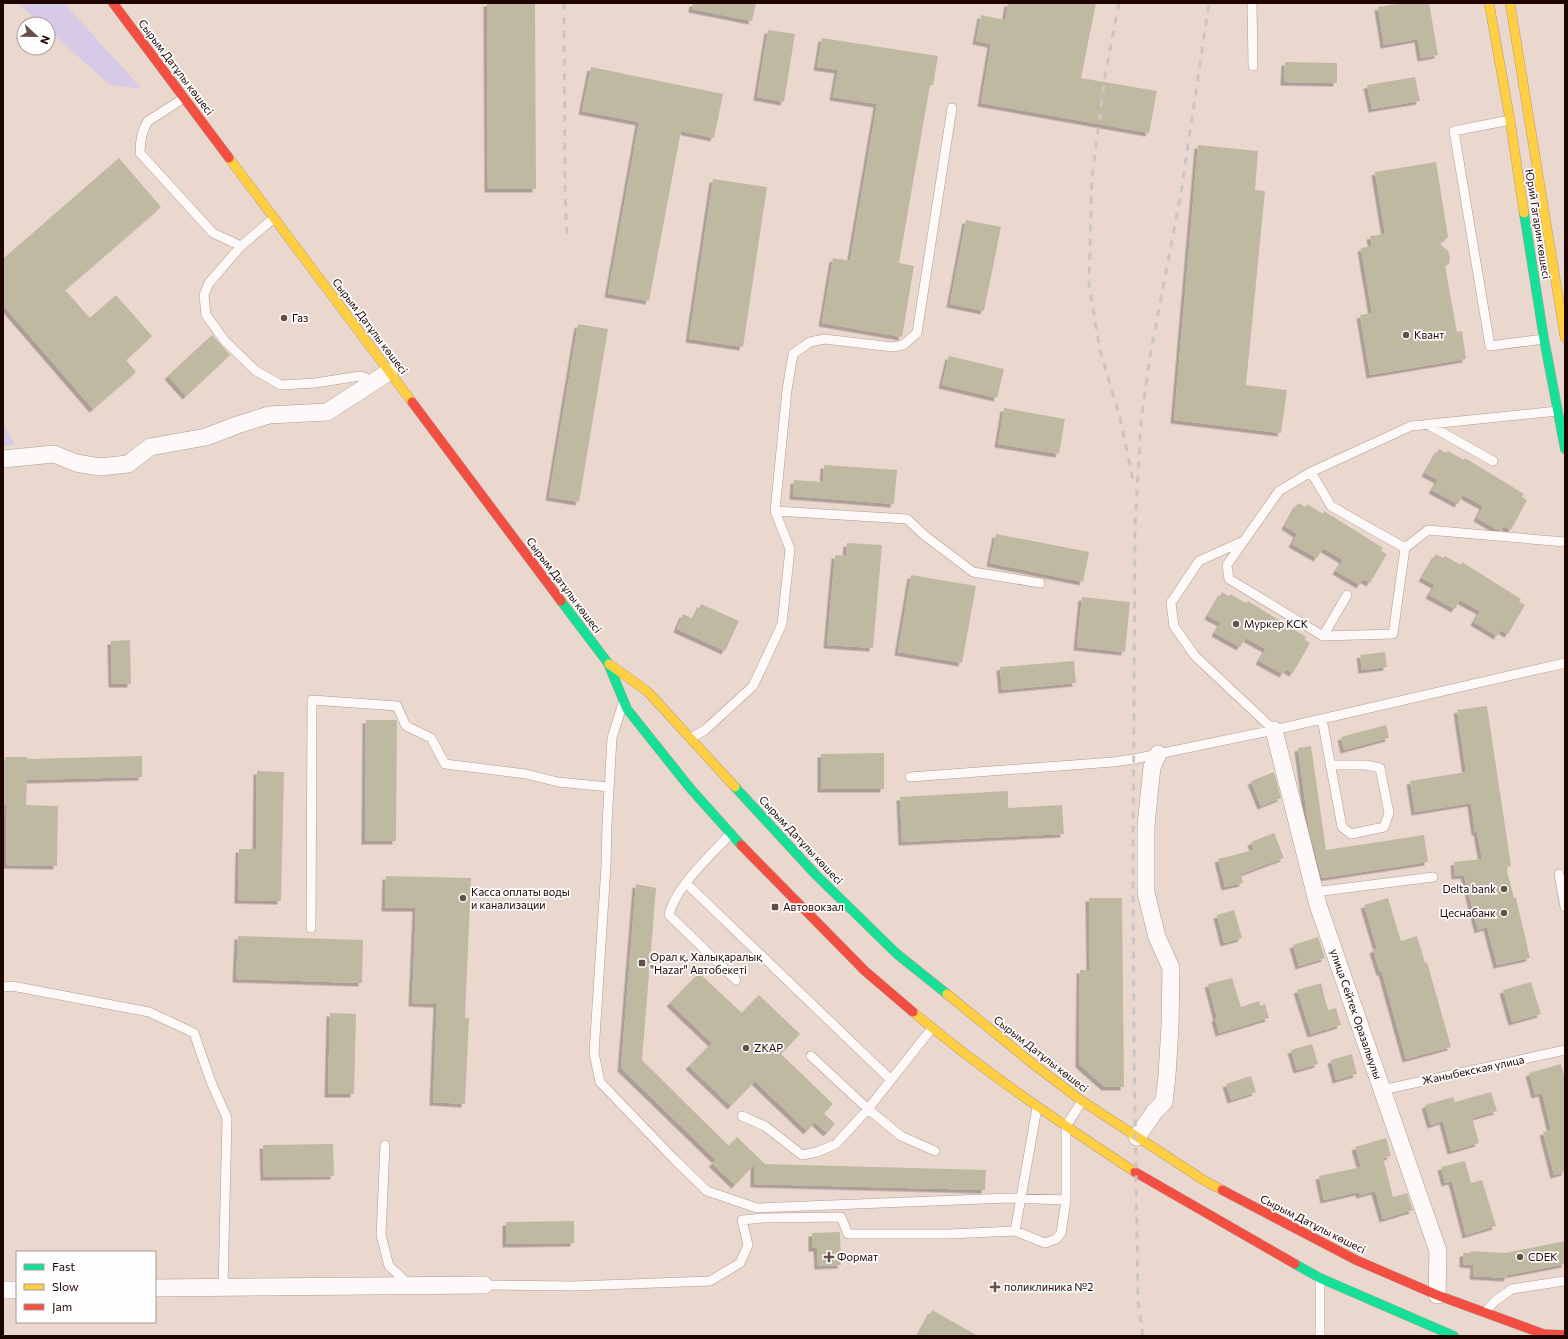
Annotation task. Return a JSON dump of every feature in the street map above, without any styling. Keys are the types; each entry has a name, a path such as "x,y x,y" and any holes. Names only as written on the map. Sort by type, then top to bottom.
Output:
{"main road":[{"name":"Сырым Датұлы көшесі","path":"113,3 608,663 627,708 693,786 730,834 865,971 932,1028 1037,1106 1136,1173 1320,1278 1418,1322 1454,1336"},
{"name":"Юрий Гагарин көшесі","path":"1489,3 1510,120 1544,338 1562,411 1565,449"},
{"name":"Юрий Гагарин көшесі","path":"1510,3 1565,338"},
{"name":"Сырым Датұлы көшесі","path":"608,663 648,692 691,738 713,768 816,875 897,954 1033,1064 1082,1101 1205,1181 1356,1260 1437,1295 1544,1335 1565,1335"}],"street":[{"path":"3,459 54,454 76,463 100,467 128,464 150,447 206,437 269,415 327,412 389,372"},
{"name":"улица Сейтек Оразалыулы","path":"1274,730 1315,892 1438,1251 1437,1295"},
{"path":"1137,1137 1155,1111 1164,1102 1170,1026 1172,968 1158,937 1146,893 1146,825 1152,767 1158,754"},
{"path":"156,1288 484,1285"},
{"path":"3,1290 16,1290"}],"lane":[{"path":"1252,3 1253,66"},
{"path":"184,98 148,121 145,126 140,152 212,233 241,246"},
{"path":"691,738 705,730 753,686 782,624 790,549 775,511 787,390 793,354 810,342 824,339 893,347 903,345 917,333 952,108"},
{"path":"1510,120 1454,131 1490,346 1544,338"},
{"path":"274,218 241,246 209,283 204,295 206,315 225,341 256,371 280,385 315,383 360,376 364,377 372,384"},
{"path":"1562,411 1411,426 1311,472 1279,492 1227,565 1229,579 1324,636 1393,634 1405,548 1428,530 1565,542"},
{"path":"1427,424 1493,461"},
{"path":"1311,472 1331,506 1405,548"},
{"path":"775,511 907,519 924,535 973,572 1040,583"},
{"path":"1245,541 1199,561 1171,603 1174,626 1195,656 1274,730"},
{"path":"1324,636 1347,594"},
{"path":"910,777 1113,762 1274,730 1565,663"},
{"path":"311,928 312,700 397,706 406,726 430,738 444,764 526,774 558,782 609,787"},
{"path":"624,700 612,738 606,824 606,866 594,1053 600,1082 674,1160 707,1191 757,1208 1020,1198 1066,1200"},
{"path":"1322,719 1330,765 1342,828 1351,834 1384,827 1389,813 1380,768 1366,765 1330,765"},
{"path":"730,834 686,882 671,905 669,915 736,980"},
{"path":"1559,874 1565,907"},
{"path":"1315,892 1433,877"},
{"path":"686,882 891,1080"},
{"path":"3,987 12,986 149,1012 194,1033 211,1082 227,1118 223,1287"},
{"path":"742,1116 765,1126 802,1155 817,1152 836,1144 868,1109 932,1028"},
{"name":"Жаныбекская улица","path":"1382,1090 1565,1050"},
{"path":"811,1056 868,1109 901,1136 934,1151"},
{"path":"484,1285 574,1286 710,1282 740,1263 748,1245 742,1220 763,1218 842,1217 848,1234 949,1234 1015,1231 1045,1243 1056,1239 1061,1233 1066,1200 1066,1126 1082,1101"},
{"path":"1015,1231 1037,1106"},
{"path":"385,1145 381,1235 389,1266 411,1285"},
{"path":"1320,1278 1320,1336"},
{"path":"1484,1312 1495,1301 1512,1289 1564,1281"}],"shaded area":[{"path":"18,3 64,3 142,89 110,85 56,37 56,16 32,16"},
{"path":"3,424 15,444 3,447"}],"building":[{"path":"487,3 535,3 536,189 488,189"},
{"path":"693,3 756,3 752,21 692,9"},
{"path":"1008,3 1096,3 1081,78 1157,91 1149,133 981,103 991,44 976,41 981,15 1005,20"},
{"path":"1403,3 1429,3 1438,55 1421,58 1418,39 1384,45 1378,7"},
{"path":"768,30 795,34 784,102 757,97"},
{"path":"822,38 938,56 933,85 930,85 899,263 914,266 902,337 822,323 833,258 850,261 877,104 833,97 838,70 817,67"},
{"path":"1285,62 1337,63 1337,83 1284,82"},
{"path":"591,67 723,94 714,138 681,131 649,301 608,294 639,122 582,111"},
{"path":"1415,77 1420,101 1372,109 1367,85"},
{"path":"1198,145 1258,151 1255,190 1265,191 1246,385 1287,390 1281,433 1174,420"},
{"path":"119,158 161,207 65,290 90,318 116,295 152,336 126,360 136,372 93,409 3,305 3,259"},
{"path":"1436,162 1448,237 1440,244 1448,251 1450,257 1449,264 1445,266 1457,332 1462,331 1466,359 1370,375 1360,315 1372,313 1361,248 1372,246 1370,236 1385,234 1375,172"},
{"path":"713,179 767,187 743,347 689,339"},
{"path":"966,220 1001,227 984,311 950,304"},
{"path":"578,324 608,329 579,502 549,497"},
{"path":"212,335 230,355 186,396 168,376"},
{"path":"949,356 1004,369 997,398 942,385"},
{"path":"1004,408 1065,419 1059,454 998,444"},
{"path":"1439,449 1446,453 1448,451 1464,460 1465,458 1524,494 1522,497 1527,500 1511,530 1504,526 1501,530 1498,530 1477,518 1483,506 1463,495 1458,504 1432,490 1438,480 1425,473"},
{"path":"824,465 897,470 894,504 793,496 794,480 823,482"},
{"path":"1298,503 1306,507 1307,504 1323,514 1324,511 1383,548 1381,551 1387,554 1370,583 1363,579 1360,585 1336,571 1343,560 1323,548 1317,558 1292,544 1297,534 1285,526"},
{"path":"996,534 1089,552 1083,582 990,563"},
{"path":"847,543 882,545 873,648 827,645 835,555 846,556"},
{"path":"1436,554 1443,558 1445,556 1461,565 1462,562 1521,599 1519,602 1525,605 1508,634 1501,630 1497,636 1474,622 1480,611 1460,600 1455,609 1429,595 1435,585 1422,578"},
{"path":"911,575 976,586 962,663 898,652"},
{"path":"1222,592 1229,596 1230,594 1246,603 1248,601 1306,637 1305,640 1310,643 1293,673 1286,669 1283,674 1259,661 1266,649 1246,638 1240,647 1215,633 1221,623 1208,616"},
{"path":"1082,597 1130,602 1125,652 1077,647"},
{"path":"701,604 739,621 725,651 677,629 683,614 694,619"},
{"path":"130,640 131,684 112,684 111,641"},
{"path":"1385,652 1387,667 1362,670 1360,655"},
{"path":"1074,661 1076,683 1002,690 1000,667"},
{"path":"1487,706 1511,866 1506,867 1514,898 1516,898 1530,958 1497,965 1487,927 1478,930 1464,875 1455,876 1454,862 1482,859 1477,832 1475,832 1471,803 1415,812 1410,781 1466,772 1457,710"},
{"path":"366,720 397,720 396,841 365,841"},
{"path":"1386,725 1389,738 1344,750 1341,737"},
{"path":"1311,746 1326,850 1424,835 1428,862 1322,878 1309,830 1298,748"},
{"path":"884,753 884,789 821,789 821,754"},
{"path":"142,756 142,777 27,780 26,805 58,806 57,866 6,865 7,805 4,805 5,757 27,757 27,759"},
{"path":"257,771 284,772 281,901 238,900 239,849 256,849"},
{"path":"1274,772 1281,798 1261,806 1251,781"},
{"path":"1008,791 1008,808 1062,805 1064,834 902,842 900,797"},
{"path":"1274,833 1284,858 1241,874 1243,883 1225,887 1218,859 1254,850 1251,842"},
{"path":"386,876 471,878 465,1018 469,1018 465,1104 433,1102 437,1004 412,1003 416,908 385,908"},
{"path":"636,884 656,888 642,1060 729,1146 737,1137 765,1164 986,1170 985,1190 754,1184 754,1165 735,1185 712,1163 716,1160 621,1068"},
{"path":"1089,898 1122,898 1124,1087 1105,1087 1079,1064 1080,970 1090,970"},
{"path":"1388,898 1401,941 1417,936 1425,963 1427,962 1451,1047 1406,1059 1382,972 1380,972 1373,950 1377,948 1364,905"},
{"path":"1234,910 1242,938 1224,943 1217,915"},
{"path":"238,936 363,940 362,983 236,979"},
{"path":"1318,937 1325,958 1299,966 1293,945"},
{"name":"ZKAP","path":"699,973 742,1013 759,995 800,1034 781,1054 833,1104 824,1113 835,1124 827,1133 815,1122 807,1131 755,1081 731,1106 689,1066 712,1043 670,1003"},
{"path":"1232,978 1241,1007 1259,1001 1260,1006 1265,1004 1269,1018 1219,1033 1215,1018 1217,1018 1208,984"},
{"path":"1531,982 1541,1014 1512,1022 1503,990"},
{"path":"1321,983 1328,1010 1336,1008 1341,1025 1311,1034 1297,990"},
{"path":"330,1013 356,1014 354,1094 328,1094"},
{"path":"1312,1044 1318,1064 1297,1070 1291,1050"},
{"path":"1352,1054 1357,1074 1336,1080 1331,1060"},
{"path":"1561,1064 1565,1079 1565,1172 1554,1175 1543,1132 1551,1130 1542,1093 1535,1095 1529,1073"},
{"path":"1251,1076 1256,1092 1231,1100 1226,1084"},
{"path":"1491,1092 1497,1111 1472,1118 1479,1143 1451,1151 1443,1121 1431,1125 1425,1105 1453,1097 1455,1102"},
{"path":"1386,1138 1391,1156 1383,1158 1393,1197 1407,1193 1413,1210 1383,1219 1375,1191 1360,1195 1359,1192 1324,1200 1319,1176 1361,1167 1355,1147"},
{"path":"333,1144 334,1176 264,1177 263,1145"},
{"path":"1465,1161 1471,1183 1482,1180 1496,1226 1466,1235 1452,1181 1445,1183 1441,1167"},
{"path":"574,1221 574,1243 506,1244 506,1222"},
{"name":"Формат","path":"840,1232 841,1265 818,1266 817,1248 812,1248 812,1233"},
{"path":"1565,1241 1565,1264 1508,1275 1507,1278 1473,1276 1474,1265 1463,1264 1463,1253 1471,1253 1470,1251 1505,1253"},
{"path":"932,1310 978,1336 918,1336"}],"railway":[{"path":"564,3 565,189 567,237"},
{"path":"1119,3 1105,76 1092,177 1089,285 1100,350 1120,418 1134,485"},
{"path":"1143,1336 1138,1302 1134,1044 1133,872 1135,525 1141,422 1150,356 1181,193 1209,3"}],"traffic: fast":[{"path":"1524,213 1544,339 1565,449"},
{"path":"561,601 608,663 627,709 690,788 741,845"},
{"path":"735,787 816,875 897,954 947,994"},
{"path":"1295,1264 1320,1278 1454,1336"}],"traffic: slow":[{"path":"1489,3 1510,120 1524,213"},
{"path":"1510,3 1565,338"},
{"path":"229,158 412,402"},
{"path":"609,664 648,692 735,787"},
{"path":"947,994 1033,1064 1082,1101 1205,1181 1222,1190"},
{"path":"913,1012 994,1075 1050,1115 1135,1172"}],"traffic: jam":[{"path":"113,3 229,158"},
{"path":"412,402 561,601"},
{"path":"741,845 865,971 913,1012"},
{"path":"1135,1172 1295,1264"},
{"path":"1222,1190 1356,1260 1437,1295 1549,1336"},
{"path":"1542,1334 1565,1335"}],"place":[{"name":"Газ","path":"284,318"},
{"name":"Квант","path":"1406,335"},
{"name":"Муркер КСК","path":"1236,624"},
{"name":"Delta bank","path":"1504,889"},
{"name":"Касса оплаты воды и канализации","path":"463,898"},
{"name":"Автовокзал","path":"775,907"},
{"name":"Цеснабанк","path":"1504,913"},
{"name":"Орал қ. Халықаралық \"Hazar\" Автобекеті","path":"642,963"},
{"name":"ZKAP","path":"746,1048"},
{"name":"Формат","path":"829,1257"},
{"name":"CDEK","path":"1520,1257"},
{"name":"поликлиника №2","path":"995,1287"}]}
